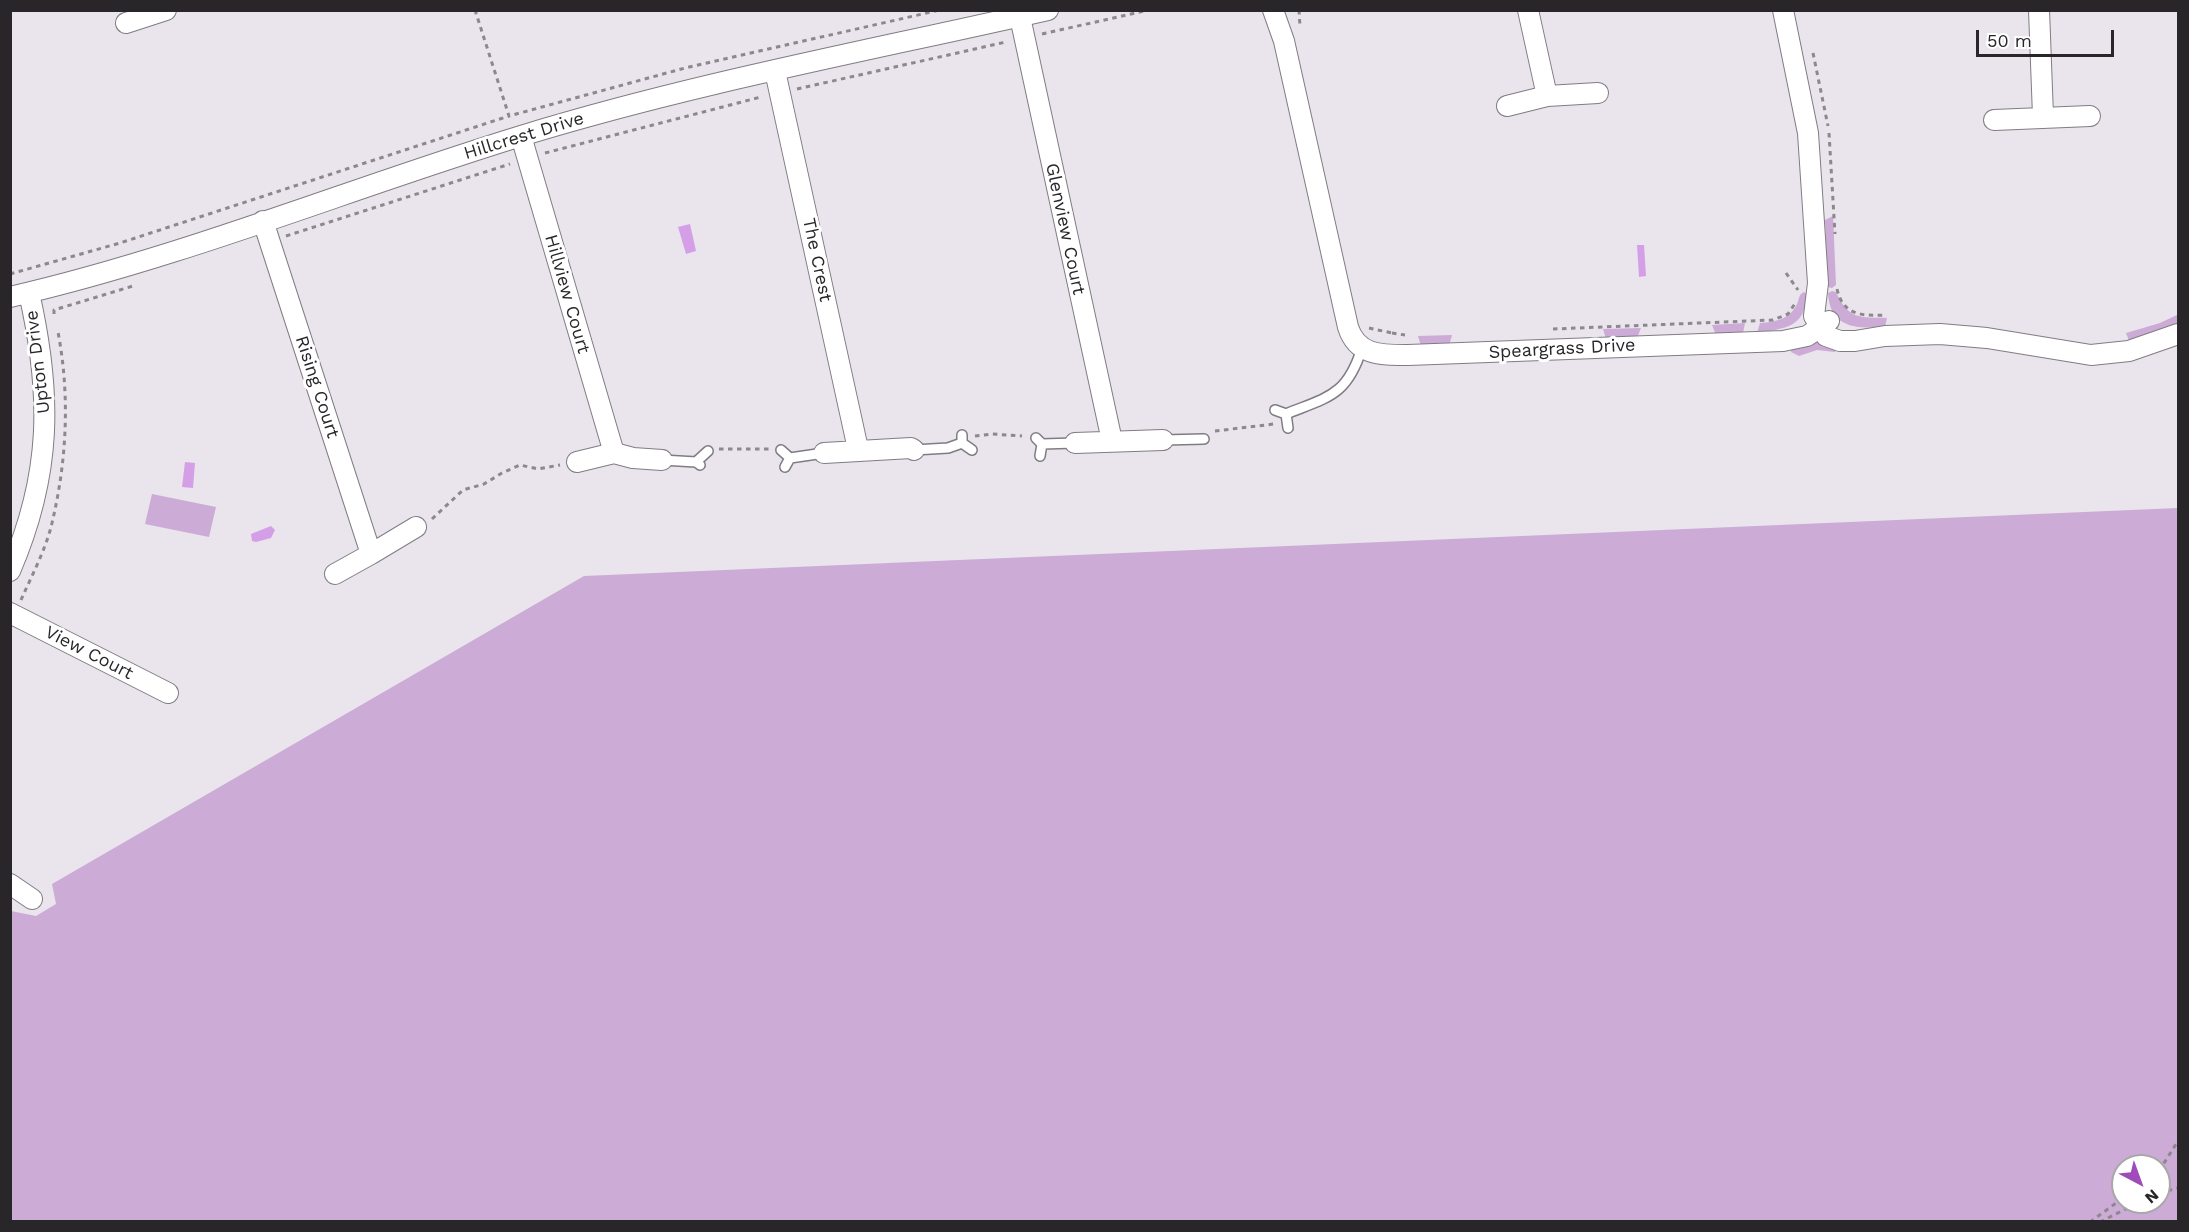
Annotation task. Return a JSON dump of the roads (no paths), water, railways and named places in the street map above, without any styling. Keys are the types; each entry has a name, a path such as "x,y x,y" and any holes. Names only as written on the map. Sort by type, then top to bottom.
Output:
{"street":[{"path":"126,23 166,10"},
{"name":"Hillcrest Drive","path":"20,295 104,272 521,136 609,111 1048,10"},
{"path":"1273,10 1284,41 1348,327 1351,337 1362,348"},
{"path":"1282,10 1284,41"},
{"path":"1528,10 1547,96"},
{"path":"1783,10 1808,133 1813,289 1821,324 1842,330 1885,336 1940,334 1987,338 2091,355 2129,351 2178,334"},
{"path":"2039,10 2043,116"},
{"name":"Glenview Court","path":"1020,17 1112,441"},
{"name":"The Crest","path":"776,71 770,95 858,449"},
{"path":"1507,106 1547,96 1598,93"},
{"path":"1994,120 2043,116 2090,116"},
{"name":"Hillview Court","path":"521,136 519,162 614,453"},
{"name":"Rising Court","path":"263,221 371,554"},
{"name":"Upton Drive","path":"10,571 27,532 44,455 46,402 39,337 20,295"},
{"name":"Speargrass Drive","path":"1362,348 1387,355 1764,340 1821,324"},
{"path":"1075,443 1163,440"},
{"path":"824,453 858,449 911,448 914,450"},
{"path":"577,462 614,453 633,458 662,460"},
{"path":"335,574 416,527"},
{"name":"View Court","path":"11,614 168,693"},
{"path":"10,884 32,899"}],"lane":[{"path":"1275,410 1287,421 1340,390 1351,377 1362,348"},
{"path":"914,450 948,448 962,439 972,450"},
{"path":"1163,440 1205,440"},
{"path":"1040,456 1039,441 1075,443"},
{"path":"781,450 788,462 824,453"},
{"path":"662,460 698,464 708,451"}]}
